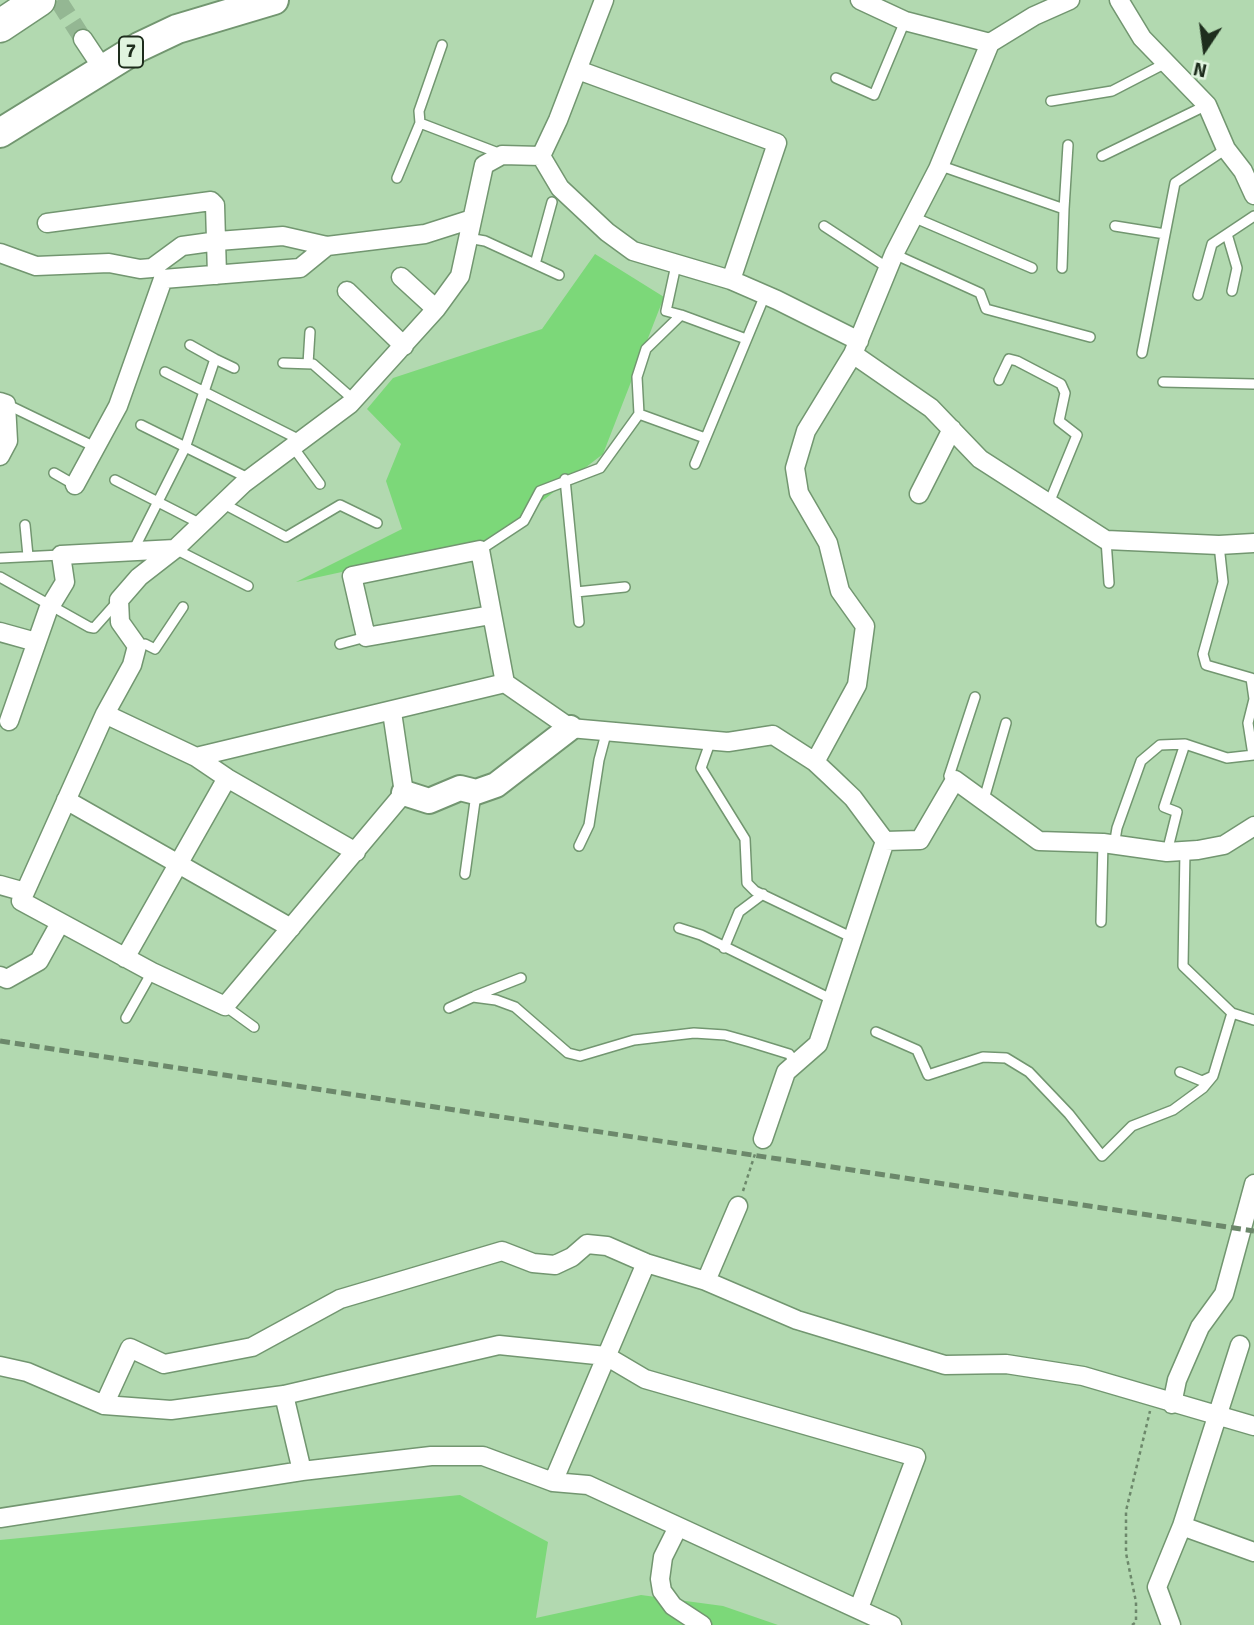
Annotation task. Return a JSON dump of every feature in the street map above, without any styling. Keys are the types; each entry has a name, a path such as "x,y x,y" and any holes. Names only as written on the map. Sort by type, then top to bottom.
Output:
{"highway":[{"path":"0,26 39,0"}],"main road":[{"name":"7","path":"0,133 139,47 177,29 274,0"}],"street":[{"path":"541,156 578,70 604,0"},
{"path":"860,0 905,21 989,43"},
{"path":"815,762 857,685 865,626 840,591 828,543 799,493 795,468 806,431 856,347 891,261 938,169 989,43 1034,16 1069,0"},
{"path":"1123,1 1142,38 1207,105 1226,149 1243,171 1254,195"},
{"path":"83,39 103,69"},
{"path":"578,70 777,143 730,280"},
{"path":"393,712 404,793 225,1006 152,972 21,901 105,713 132,666 138,646 120,622 119,600 139,577 175,549 222,503 354,400 436,309 460,276 484,165 502,155 541,156"},
{"path":"541,156 560,188 607,232 633,251 730,280 765,295 856,347 931,408 980,459 1106,540 1254,544"},
{"path":"47,223 211,201 215,205 218,275"},
{"path":"0,253 36,266 109,263 140,269 152,268 182,246 283,236 327,246 425,234 472,219"},
{"path":"75,485 118,406 163,279 300,268 327,246"},
{"path":"401,277 436,309"},
{"path":"347,291 404,346"},
{"path":"0,456 8,441 3,403"},
{"path":"919,494 952,429"},
{"path":"9,721 36,642 51,605 65,582 61,555 175,549"},
{"path":"491,615 366,637 352,576 480,550 505,684 570,728 728,742 773,735 815,762 853,798 885,841"},
{"path":"0,632 36,642"},
{"path":"196,757 505,684"},
{"path":"105,713 196,757 227,778 356,852"},
{"path":"404,793 429,801 460,788 476,792 496,785 570,728"},
{"path":"125,958 227,778"},
{"path":"885,841 920,840 955,780 1039,841 1176,851 1224,845 1254,826"},
{"path":"66,800 291,928"},
{"path":"763,1139 786,1072 818,1044 885,841"},
{"path":"0,886 25,892"},
{"path":"0,976 7,979 39,961 60,923"},
{"path":"1172,1404 1177,1380 1200,1327 1224,1294 1254,1184"},
{"path":"706,1281 738,1206"},
{"path":"103,1405 130,1348 164,1364 252,1348 340,1299 502,1251 533,1263 555,1265 572,1257 587,1244 607,1246 646,1263 706,1281 797,1320 945,1364 1006,1364 1070,1374 1254,1426"},
{"path":"553,1482 646,1263"},
{"path":"0,1367 27,1372 103,1405 171,1410 284,1395 499,1345 606,1356 645,1379 916,1457 859,1608"},
{"path":"1171,1625 1157,1587 1182,1526 1240,1345"},
{"path":"284,1395 302,1471"},
{"path":"0,1517 302,1471 430,1457 483,1456 553,1482 588,1485 892,1625"},
{"path":"1182,1526 1254,1552"},
{"path":"678,1527 663,1557 660,1579 662,1591 673,1606 702,1625"}],"lane":[{"path":"836,78 874,95 905,21"},
{"path":"397,178 420,123 419,111 442,45"},
{"path":"1051,101 1112,91 1166,63"},
{"path":"1102,156 1207,105"},
{"path":"420,123 502,155"},
{"path":"1062,268 1063,209 1069,145"},
{"path":"1142,352 1175,183 1226,149"},
{"path":"938,169 947,168 1063,209"},
{"path":"535,264 552,202"},
{"path":"1198,295 1212,244 1254,216"},
{"path":"913,217 1032,268"},
{"path":"824,226 891,261 980,293 986,309 1090,337"},
{"path":"1115,226 1165,234"},
{"path":"1227,234 1237,268 1232,290"},
{"path":"468,238 485,241 559,275"},
{"path":"676,265 666,312 746,339"},
{"path":"695,464 765,295"},
{"path":"480,550 524,521 540,491 565,479 600,468 639,414 637,377 646,349 681,316"},
{"path":"307,364 310,332"},
{"path":"190,345 234,368"},
{"path":"133,551 185,448 215,359"},
{"path":"999,380 1009,359 1061,384 1065,393 1059,421 1076,435 1049,503"},
{"path":"283,363 313,364 354,400"},
{"path":"165,372 298,444 320,484"},
{"path":"1163,382 1254,384"},
{"path":"3,403 95,447"},
{"path":"639,414 705,438"},
{"path":"141,425 251,479"},
{"path":"54,473 75,485"},
{"path":"565,479 579,622"},
{"path":"115,480 201,524"},
{"path":"222,503 286,537 340,505 377,523"},
{"path":"25,525 28,556"},
{"path":"1106,540 1109,583"},
{"path":"1101,922 1108,844 1117,828 1141,761 1160,745 1185,744 1227,758 1254,755 1248,723 1254,699 1251,678 1206,665 1203,654 1223,582 1219,545"},
{"path":"175,549 248,586"},
{"path":"0,558 61,555"},
{"path":"0,577 94,628 119,600"},
{"path":"576,592 625,587"},
{"path":"138,646 145,645 155,649 183,607"},
{"path":"340,644 366,637"},
{"path":"955,780 949,776 975,697"},
{"path":"984,799 1006,723"},
{"path":"579,846 589,825 598,760 607,730"},
{"path":"711,740 701,768 745,839 747,883 763,894 853,938"},
{"path":"1185,744 1164,807 1177,812 1176,851 1183,966 1232,1013 1254,1020"},
{"path":"465,874 476,792"},
{"path":"724,948 739,912 763,894"},
{"path":"679,928 701,935 833,1000"},
{"path":"126,1018 152,972"},
{"path":"449,1008 521,978"},
{"path":"473,997 515,1007 568,1053 580,1056 634,1040 694,1033 725,1035 750,1042 789,1055 795,1062"},
{"path":"225,1006 254,1027"},
{"path":"876,1032 917,1050 928,1075 983,1057 1006,1058 1029,1072 1069,1114 1102,1157 1132,1126 1173,1110 1213,1076 1232,1013"},
{"path":"1180,1072 1202,1081 1213,1076"}],"path":[{"path":"738,1206 763,1139"},
{"path":"1132,1625 1136,1622 1136,1602 1126,1553 1126,1511 1154,1398"}],"green space":[{"path":"595,254 664,297 603,454 493,539 296,582 402,529 386,481 401,444 367,409 393,378 542,329"},
{"path":"460,1495 548,1542 536,1618 641,1595 723,1606 778,1625 0,1625 0,1540"}],"tunnel":[{"path":"58,0 83,39"}],"railway":[{"path":"0,1041 1254,1231"}]}
